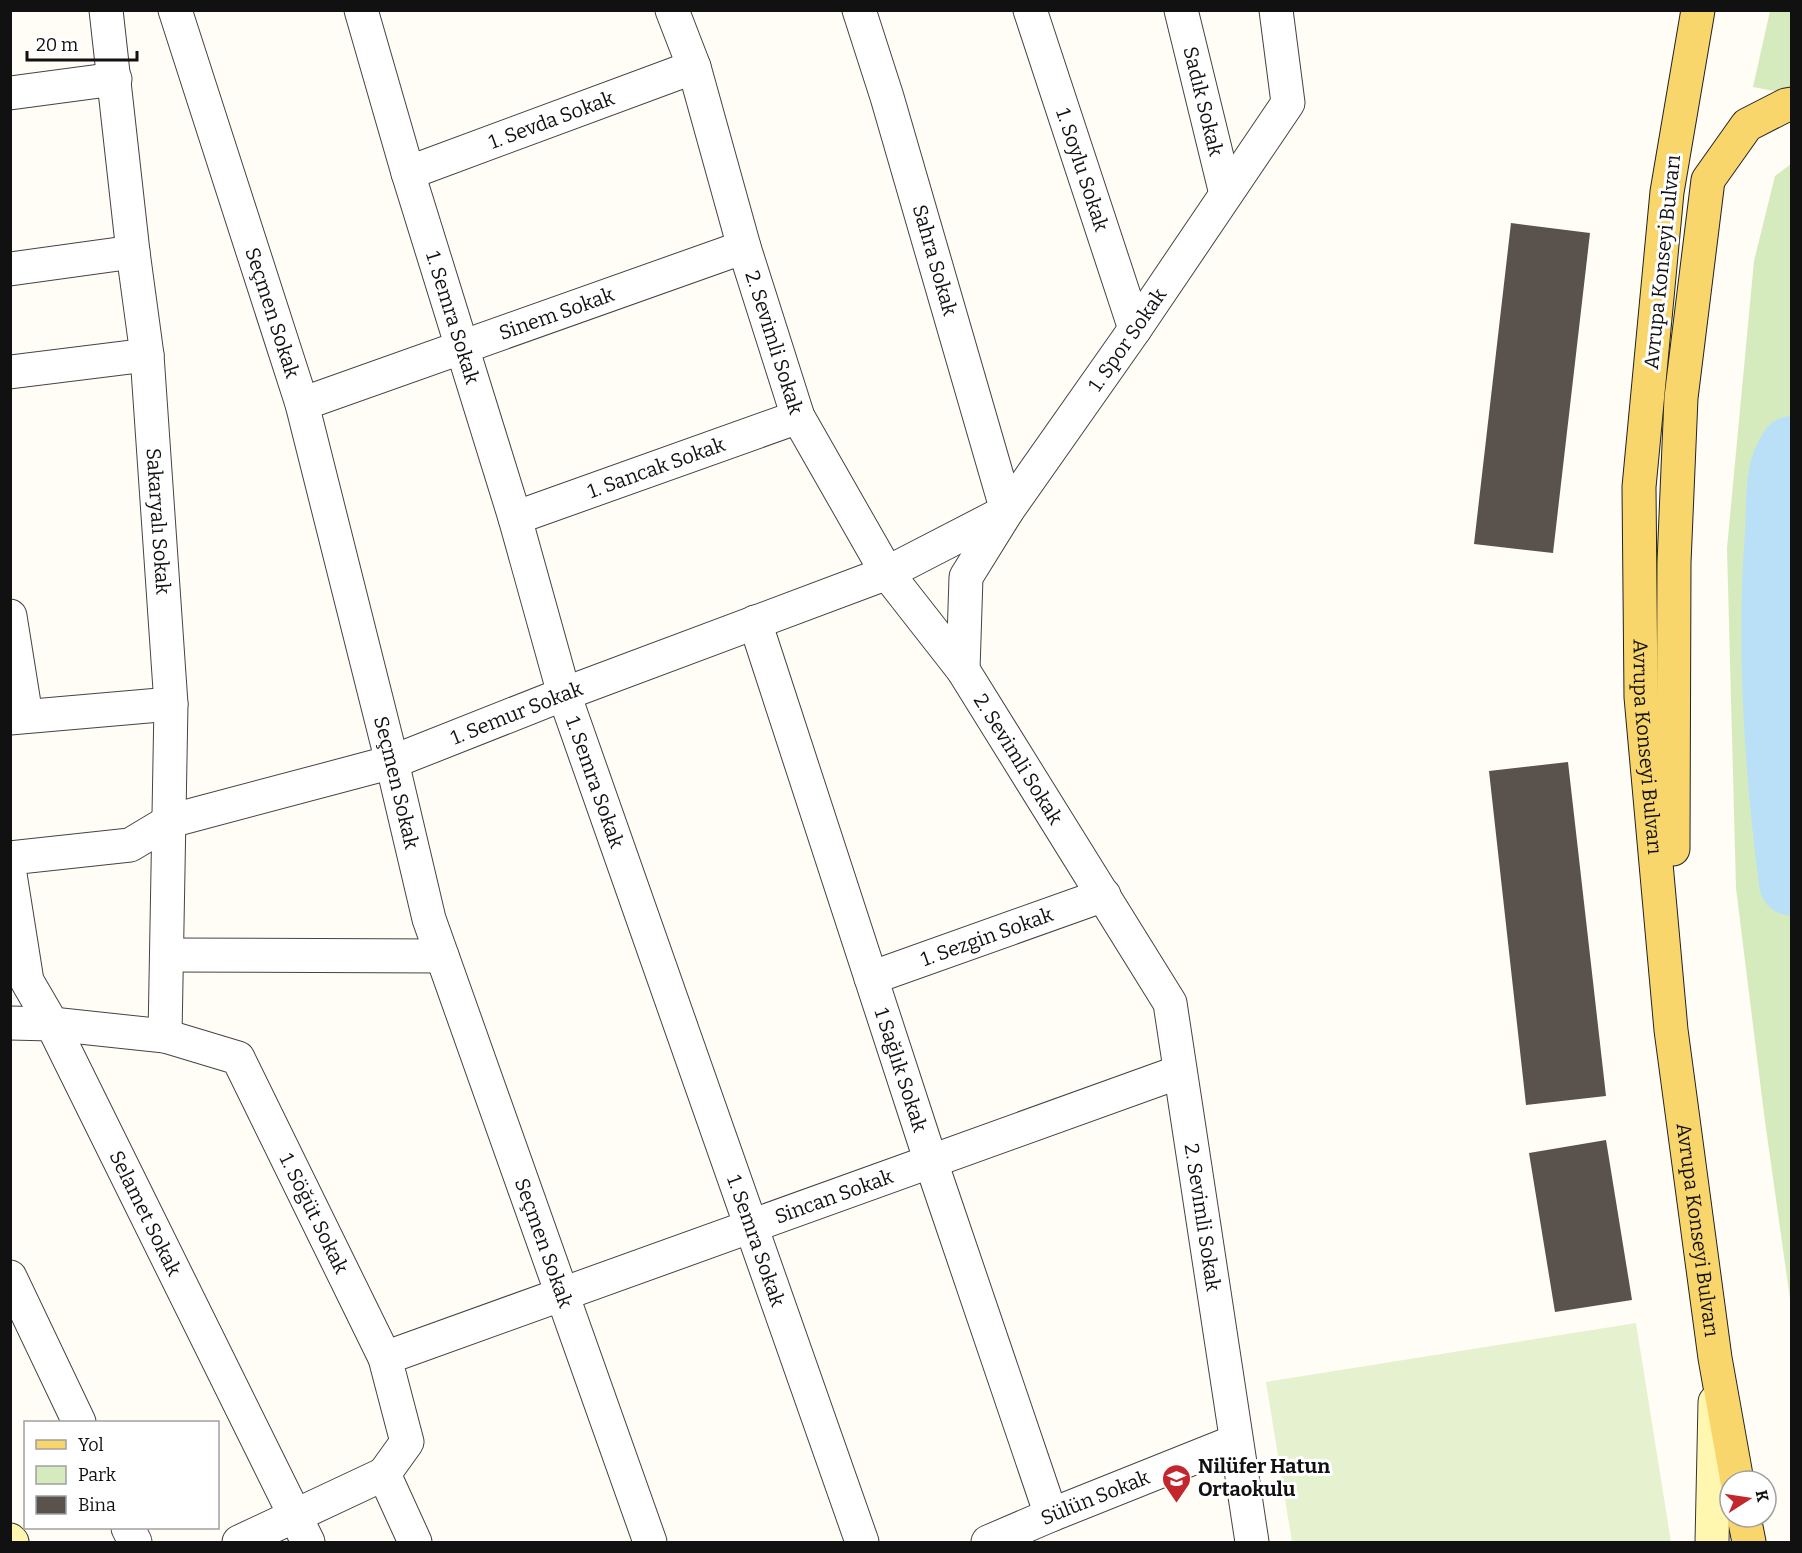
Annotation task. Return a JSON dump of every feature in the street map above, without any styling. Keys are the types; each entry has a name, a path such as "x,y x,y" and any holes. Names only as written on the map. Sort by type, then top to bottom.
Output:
{"main road":[{"name":"Avrupa Konseyi Bulvarı","path":"1698,10 1667,192 1639,487 1641,697 1671,1030 1715,1358 1735,1469"},
{"path":"1671,1030 1674,563 1681,398 1708,180 1747,125 1789,104"},
{"path":"1712,1542 1715,1358"}],"street":[{"name":"Sakaryalı Sokak","path":"106,10 147,356 171,704 165,1036"},
{"name":"Seçmen Sokak","path":"175,10 302,404 429,919 650,1542"},
{"name":"1. Semra Sokak","path":"361,10 408,173 515,518 564,694 862,1542"},
{"name":"2. Sevimli Sokak","path":"672,10 694,67 744,247 798,417 887,573 963,670 1170,1003 1252,1542"},
{"name":"Sahra Sokak","path":"859,10 887,97 1007,511"},
{"name":"1. Soylu Sokak","path":"1030,10 1135,329"},
{"name":"Sadık Sokak","path":"1181,10 1226,194"},
{"name":"1. Spor Sokak","path":"963,670 966,577 1007,511 1135,329 1288,102 1276,10"},
{"name":"1. Sevda Sokak","path":"408,173 694,67"},
{"path":"10,93 115,79"},
{"name":"Sinem Sokak","path":"302,404 744,247"},
{"path":"10,269 133,252"},
{"path":"10,372 147,356"},
{"name":"1. Sancak Sokak","path":"515,518 798,417"},
{"name":"1. Semur Sokak","path":"10,858 130,845 170,821 392,762 564,694 887,573 1007,511"},
{"path":"10,616 18,717 171,704"},
{"name":"1 Sağlık Sokak","path":"755,622 870,978 1051,1515"},
{"name":"Selamet Sokak","path":"10,874 27,981 52,1024 301,1529"},
{"name":"1. Sezgin Sokak","path":"870,978 1104,895"},
{"path":"167,955 442,956"},
{"name":"1. Söğüt Sokak","path":"10,1023 52,1024 165,1036 238,1058 385,1358 408,1442 384,1474"},
{"name":"Sincan Sokak","path":"385,1358 1179,1072"},
{"path":"10,1277 79,1421"},
{"name":"Sülün Sokak","path":"988,1542 1236,1441"},
{"path":"239,1542 301,1529 384,1474 415,1542"}],"green space":[{"path":"1770,11 1791,11 1791,92 1784,93 1753,87"},
{"path":"1791,164 1791,1306 1736,888 1727,548 1754,261 1775,176"},
{"path":"1636,1323 1671,1542 1292,1542 1266,1382"}],"building":[{"path":"1511,223 1590,233 1553,553 1474,544"},
{"path":"1568,762 1606,1096 1526,1105 1489,771"},
{"path":"1606,1140 1632,1300 1555,1312 1529,1153"}],"waterway":[{"path":"1792,449 1784,465 1780,489 1774,621 1776,708 1782,796 1792,883"}],"place":[{"name":"Nilüfer Hatun Ortaokulu","path":"1177,1504"}]}
